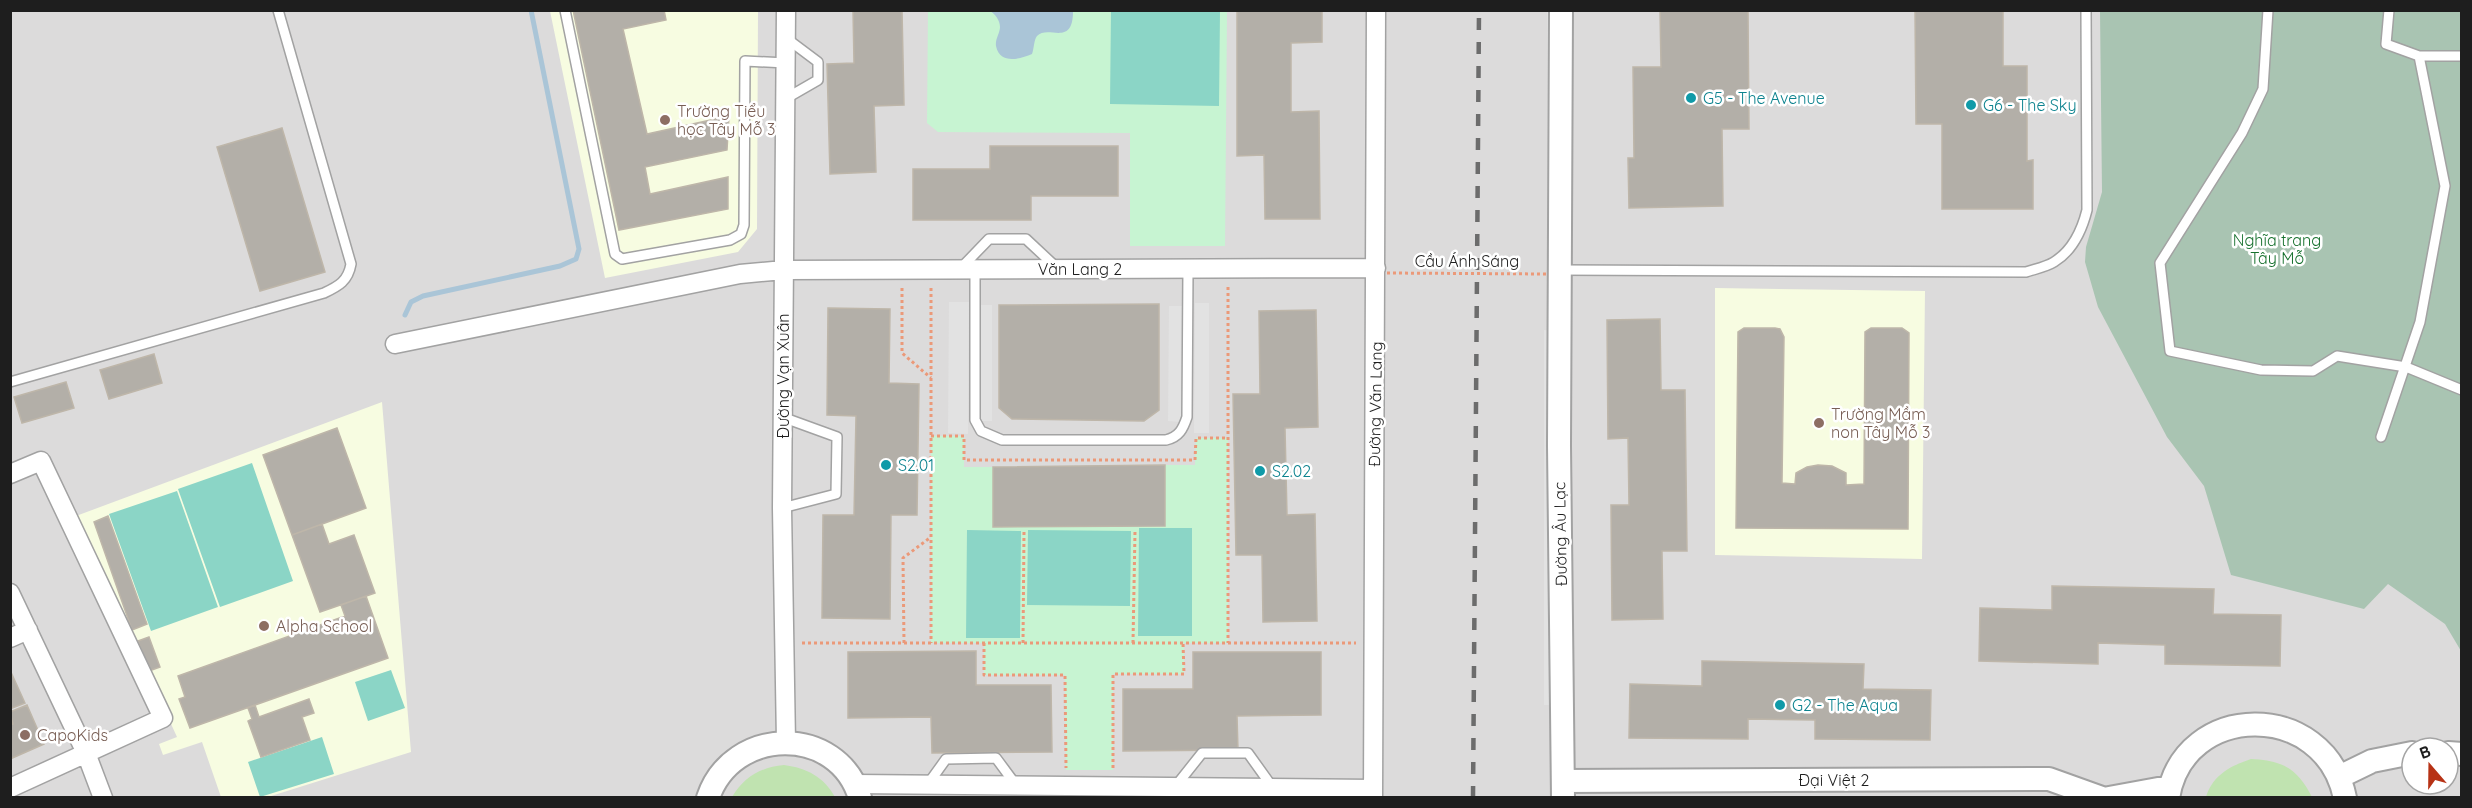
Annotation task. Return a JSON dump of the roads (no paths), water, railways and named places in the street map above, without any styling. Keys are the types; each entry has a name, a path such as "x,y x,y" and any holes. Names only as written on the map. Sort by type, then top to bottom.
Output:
{"street":[{"name":"Đường Vạn Xuân","path":"786,10 782,417 786,742"},
{"name":"Đường Văn Lang","path":"1373,793 1381,270 1376,10"},
{"name":"Đường Âu Lạc","path":"1561,10 1554,272 1559,446 1563,789"},
{"name":"Văn Lang 2","path":"395,344 740,274 784,270 1188,268 1381,270"},
{"path":"10,474 41,461 163,718 10,788"},
{"path":"10,592 86,753 103,798"},
{"path":"10,638 28,630"},
{"path":"2109,798 2168,792 2181,762 2200,742 2225,729 2252,723 2280,726 2306,737 2326,756 2342,787 2372,761 2400,755"},
{"path":"708,798 718,776 741,755 755,748 786,742 816,749 830,757 842,767 857,791 928,784 1273,788 1373,793"},
{"name":"Đại Việt 2","path":"1563,789 2049,779 2102,798"}],"lane":[{"path":"10,382 324,293 338,286 349,276 351,264 278,10"},
{"path":"565,10 615,254 622,259 730,240 741,234 744,225 745,61 786,63"},
{"path":"1554,272 2026,272 2054,262 2072,244 2082,228 2087,210 2086,10"},
{"path":"2268,10 2263,89 2242,133 2160,263 2170,351 2261,370 2313,371 2337,356 2406,367 2462,390"},
{"path":"2390,10 2386,44 2419,56 2462,56"},
{"path":"785,99 818,80 818,62 786,38"},
{"path":"2381,437 2420,322 2445,186 2419,56"},
{"path":"1058,269 1026,239 989,239 968,269 975,420 976,426 990,436 1002,440 1131,440 1174,438 1181,433 1187,417 1188,268"},
{"path":"782,417 837,437 836,494 782,508"},
{"path":"1175,787 1202,753 1248,753 1273,788"},
{"path":"928,784 946,759 996,758 1016,785"}],"waterway":[{"path":"405,315 411,302 423,296 560,266 576,259 579,249 531,10"}],"railway":[{"path":"1473,798 1479,10"}],"place":[{"name":"G5 - The Avenue","path":"1691,98"},
{"name":"G6 - The Sky","path":"1971,105"},
{"name":"Trường Tiểu học Tây Mỗ 3","path":"665,120"},
{"name":"Trường Mầm non Tây Mỗ 3","path":"1819,423"},
{"name":"S2.01","path":"886,465"},
{"name":"S2.02","path":"1260,471"},
{"name":"Alpha School","path":"264,626"},
{"name":"G2 - The Aqua","path":"1780,705"},
{"name":"CapoKids","path":"25,735"}],"park label":[{"name":"Nghĩa trang Tây Mỗ","path":"2277,249"}]}
